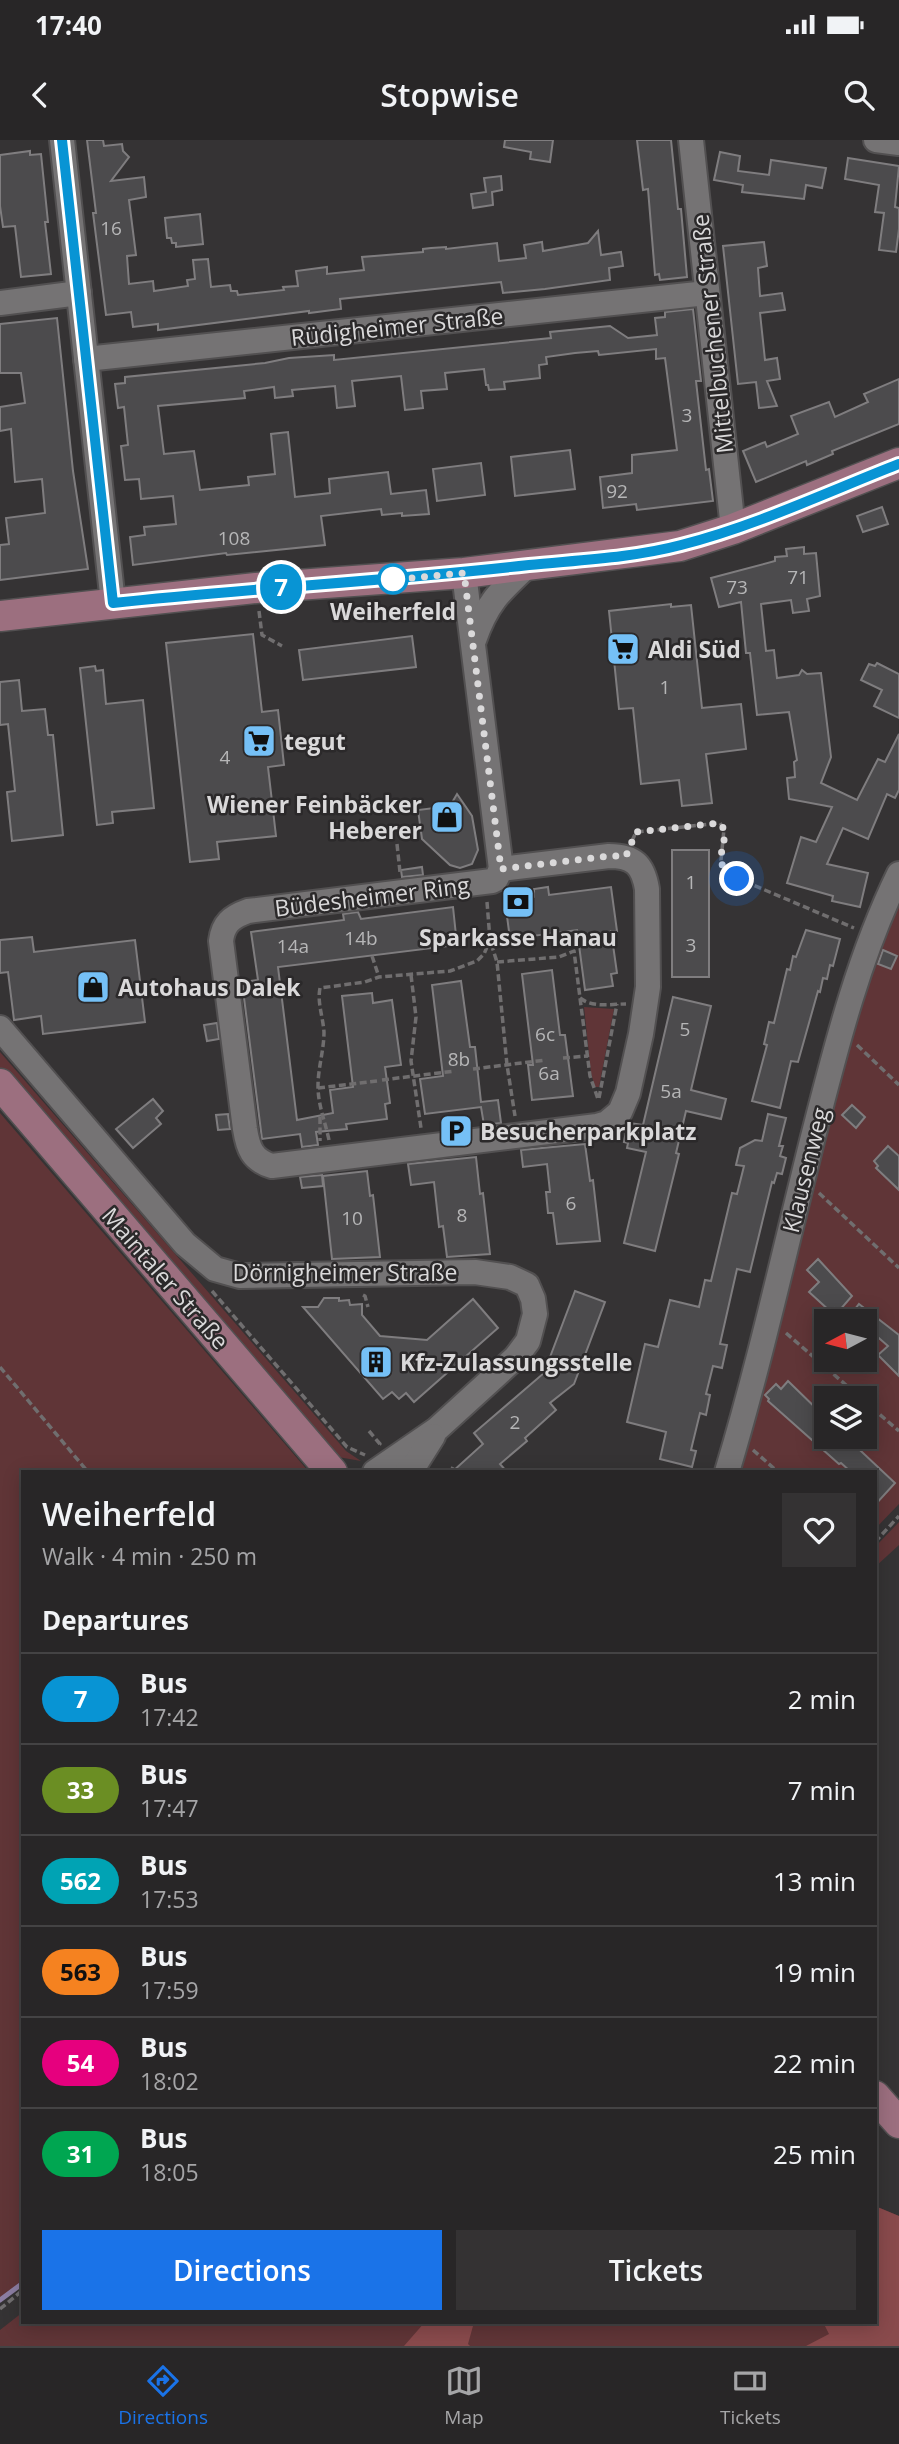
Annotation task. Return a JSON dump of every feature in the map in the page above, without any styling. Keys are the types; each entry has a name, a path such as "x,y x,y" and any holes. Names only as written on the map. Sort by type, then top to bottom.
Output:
{"main road":[{"path":"0,616 256,589 464,573 680,546 899,464"},
{"name":"Maintaler Straße","path":"0,1084 330,1470"},
{"path":"877,2098 899,2123"}],"street":[{"path":"62,140 113,603"},
{"name":"Mittelbuchener Straße","path":"691,140 733,528"},
{"path":"876,140 899,144"},
{"path":"0,303 79,293"},
{"name":"Rüdigheimer Straße","path":"86,359 707,293"},
{"path":"473,644 488,606 527,566"},
{"path":"464,573 501,869"},
{"name":"Büdesheimer Ring","path":"626,856 640,867 647,890 648,987 628,1093 620,1112 614,1118 597,1125 563,1130 272,1166 262,1163 251,1153 247,1144 221,947 222,931 227,921 248,911 492,881 501,869 626,856"},
{"name":"Klausenweg","path":"728,1470 769,1317 840,1029 872,935 899,874"},
{"name":"Dörnigheimer Straße","path":"0,1028 185,1244 215,1269 240,1276 475,1272 510,1277 527,1285 535,1314 533,1327 523,1349 436,1430 373,1465"},
{"name":"Dörnigheimer Straße","path":"412,1469 436,1430"}],"path":[{"path":"256,589 262,635 282,646"},
{"path":"626,856 636,832 720,823 724,829 721,860 725,873 872,935"},
{"path":"397,844 403,892"},
{"path":"489,922 490,940 497,962 514,1111"},
{"path":"328,1135 321,1114 318,1088 324,1032 320,988 365,982 379,977 450,971 477,961 484,954 490,940"},
{"path":"497,962 559,957 574,951 587,1056 590,1076 598,1099 618,1004 587,1003 580,998"},
{"path":"372,956 379,977"},
{"path":"411,975 416,1017 411,1061 420,1122"},
{"path":"840,1029 899,1085"},
{"path":"563,1058 587,1056"},
{"path":"473,1069 547,1060"},
{"path":"318,1088 455,1071"},
{"path":"803,1177 899,1268"},
{"path":"207,1286 347,1447 373,1465 380,1444 369,1431"},
{"path":"769,1317 847,1386"},
{"path":"0,1367 86,1470"},
{"path":"877,1412 899,1432"},
{"path":"738,1436 776,1470"},
{"path":"877,1540 899,1516"},
{"path":"0,2309 21,2292"}],"shaded area":[{"path":"899,903 899,1504 877,1527 877,1470 738,1470 860,997"},
{"path":"584,1007 614,1009 599,1087 595,1087 591,1073"},
{"path":"0,1052 346,1451 361,1461 338,1457 323,1443 0,1071"},
{"path":"0,1113 307,1470 21,1470 21,2282 0,2299"},
{"path":"899,1522 899,1545 877,1565 877,1545"},
{"path":"877,2207 899,2216 899,2346 0,2346 0,2330 21,2314 21,2324 877,2324"},
{"path":"877,2207 899,2216 899,2346 806,2346 829,2334 824,2324 877,2324"},
{"path":"423,2324 476,2324 468,2344 470,2346 404,2346"}],"building":[{"path":"87,140 103,140 104,146 122,144 123,151 129,157 111,181 144,177 146,197 129,200 136,255 127,256 129,284 153,281 154,291 188,286 187,280 195,279 193,260 208,259 211,287 230,285 231,291 237,291 238,295 298,286 296,271 327,267 327,274 364,270 362,257 497,243 499,261 526,258 524,245 542,242 543,251 588,243 598,231 601,255 621,252 623,266 609,268 610,280 545,289 503,293 501,282 340,299 341,309 309,313 158,330 158,324 133,327 131,312 106,315"},
{"path":"505,140 553,140 550,162 530,159 531,152 504,147"},
{"path":"637,140 671,140 687,277 660,280 659,274 655,275 648,189 643,190"},
{"path":"30,151 30,155 41,154 51,274 21,277 15,226 3,227 0,206 0,155"},
{"path":"720,152 740,156 738,171 769,175 771,160 826,168 822,188 806,185 804,199 742,192 743,185 714,180"},
{"path":"848,158 899,166 895,207 899,208 896,252 879,250 884,213 875,212 879,185 845,179"},
{"path":"501,176 502,190 492,192 493,205 473,208 471,194 486,192 484,178"},
{"path":"200,214 203,244 176,247 171,238 167,238 165,218"},
{"path":"764,242 767,266 758,268 760,296 782,293 785,310 760,313 765,360 777,358 780,379 767,381 777,406 759,408 756,382 738,384 723,246"},
{"path":"693,309 701,381 696,381 706,470 709,469 713,501 637,510 636,504 603,508 600,477 632,473 632,455 677,450 665,358 656,359 656,349 599,355 598,351 575,353 546,357 547,364 539,365 540,378 504,382 505,389 489,390 484,369 445,373 447,389 421,391 423,408 405,410 401,376 352,381 355,406 337,408 335,386 292,390 293,396 275,398 274,387 244,391 245,398 158,406 164,454 194,451 200,490 249,485 248,477 275,474 271,434 288,432 295,497 330,493 329,479 388,472 391,494 426,490 429,514 382,515 381,509 321,516 325,545 226,553 133,565 130,537 145,535 144,527 176,524 173,496 141,499 139,479 125,480 121,446 128,445 124,407 118,408 115,384 125,383 125,377 265,363 289,358 334,355 334,360 551,338 550,332 610,326 628,338 657,335 655,318 665,317 665,312"},
{"path":"57,318 73,471 88,569 0,580 0,545 9,544 6,518 45,513 42,479 15,482 11,429 0,431 0,407 25,403 21,373 0,373 0,324"},
{"path":"899,379 899,424 832,451 833,454 807,465 806,461 756,482 743,451 765,442 767,447 798,434 791,416 829,402 835,417 868,402 864,394"},
{"path":"570,450 575,489 515,496 511,457"},
{"path":"481,463 485,495 437,501 433,469"},
{"path":"882,507 888,524 863,532 857,516"},
{"path":"804,547 804,554 816,553 820,596 807,599 809,611 793,613 791,600 761,604 766,651 774,650 777,678 799,675 802,670 807,674 821,673 831,757 821,783 857,800 878,759 885,762 899,734 899,790 895,798 887,794 868,839 843,828 827,864 868,873 860,907 832,901 833,896 787,883 801,837 816,842 832,807 789,799 787,778 795,777 794,762 797,760 789,712 757,715 750,653 746,653 741,602 719,607 711,578 775,561 775,557 787,556 786,549"},
{"path":"671,604 671,607 691,605 702,708 741,704 746,749 706,754 712,803 682,806 679,780 641,784 633,708 619,709 609,611"},
{"path":"253,634 262,712 278,710 284,765 268,767 276,836 217,842 219,859 190,862 166,643"},
{"path":"412,636 416,667 303,680 299,650"},
{"path":"877,663 899,674 899,718 874,706 882,690 861,680 869,664 875,666"},
{"path":"95,666 96,671 103,670 106,704 143,700 154,808 112,812 113,823 97,825 80,668"},
{"path":"19,680 22,711 45,709 48,735 53,735 63,835 12,841 7,792 15,791 8,724 0,725 0,682"},
{"path":"457,794 472,816 478,850 472,864 460,868 450,865 422,839 418,810 450,806"},
{"path":"672,850 709,850 709,977 672,977"},
{"path":"422,867 423,875 402,877 401,870"},
{"path":"548,887 549,895 611,887 617,931 611,931 617,973 611,974 613,986 585,990 577,930 510,939 505,901 534,897 534,889"},
{"path":"453,907 457,945 278,967 297,1120 333,1113 330,1090 353,1087 342,996 372,993 373,1003 392,1000 401,1065 385,1067 390,1103 385,1104 387,1119 346,1124 347,1129 316,1132 318,1145 302,1147 300,1134 262,1139 242,982 258,980 251,932 344,920 343,914 358,912 361,919"},
{"path":"806,930 840,939 833,966 830,965 827,979 823,978 820,992 818,991 798,1062 791,1061 780,1108 752,1101 767,1045 764,1044 769,1022 774,1023 787,969 790,970 793,956 796,957"},
{"path":"32,937 34,952 135,940 145,1022 43,1034 41,1016 14,1020 8,972 0,973 0,940"},
{"path":"883,950 897,956 891,969 878,964"},
{"path":"552,970 560,1035 565,1035 573,1096 532,1100 528,1065 533,1065 522,974"},
{"path":"461,981 470,1047 475,1047 481,1102 498,1100 501,1123 484,1125 481,1107 425,1114 420,1079 443,1076 432,985"},
{"path":"673,997 711,1006 691,1090 726,1099 721,1119 686,1111 676,1153 679,1154 655,1251 624,1243 646,1152 627,1148 628,1143 624,1142 630,1123 643,1125"},
{"path":"217,1023 219,1039 207,1041 204,1025"},
{"path":"153,1099 163,1111 156,1118 161,1124 133,1148 116,1129"},
{"path":"852,1105 865,1117 856,1128 842,1115"},
{"path":"228,1114 230,1129 218,1130 216,1115"},
{"path":"768,1114 786,1118 779,1146 783,1146 780,1156 786,1158 782,1174 777,1173 774,1183 772,1182 750,1272 737,1269 720,1344 727,1345 722,1368 713,1366 706,1394 710,1395 706,1415 700,1413 691,1450 696,1451 692,1467 660,1459 666,1432 627,1422 645,1344 658,1347 670,1300 699,1307 705,1280 711,1281 732,1193 737,1194 744,1166 736,1165 740,1148 755,1140 762,1141"},
{"path":"585,1144 590,1181 593,1180 600,1241 557,1244 553,1213 548,1213 546,1192 550,1192 547,1164 523,1167 521,1150"},
{"path":"888,1146 899,1156 899,1190 876,1168 878,1166 874,1161"},
{"path":"476,1157 490,1254 447,1257 443,1226 439,1227 434,1182 411,1185 408,1164"},
{"path":"367,1171 370,1196 373,1195 380,1257 332,1259 323,1176"},
{"path":"322,1175 323,1186 302,1188 300,1177"},
{"path":"818,1259 852,1296 841,1309 828,1309 809,1292 819,1282 807,1270"},
{"path":"575,1291 605,1302 574,1384 550,1403 556,1410 525,1438 527,1441 500,1464 505,1470 454,1470 483,1444 474,1433 544,1373"},
{"path":"324,1298 349,1300 350,1305 362,1304 362,1315 380,1336 427,1340 473,1299 498,1328 414,1402 406,1393 399,1399 392,1392 383,1399 303,1307 318,1307"},
{"path":"877,1318 899,1335 899,1376 878,1355 888,1346 877,1336"},
{"path":"788,1381 814,1406 814,1442 768,1401 765,1395 776,1384 781,1389"},
{"path":"822,1449 859,1449 895,1483 877,1503 877,1470 849,1470"}],"waterway":[{"path":"0,2300 21,2284"}],"bus line":[{"name":"7","path":"62,140 113,603 483,571 680,546 899,464"}],"place":[{"name":"Weiherfeld","path":"393,579"},
{"name":"Aldi Süd","path":"623,649"},
{"name":"tegut","path":"259,741"},
{"name":"Wiener Feinbäcker Heberer","path":"447,817"},
{"name":"Sparkasse Hanau","path":"518,902"},
{"name":"Autohaus Dalek","path":"93,987"},
{"name":"Besucherparkplatz","path":"456,1131"},
{"name":"Kfz-Zulassungsstelle","path":"376,1362"}],"route":[{"path":"393,579 390,580 464,573 501,869 626,856 636,832 720,823 724,829 722,866 725,873 737,879"}]}
